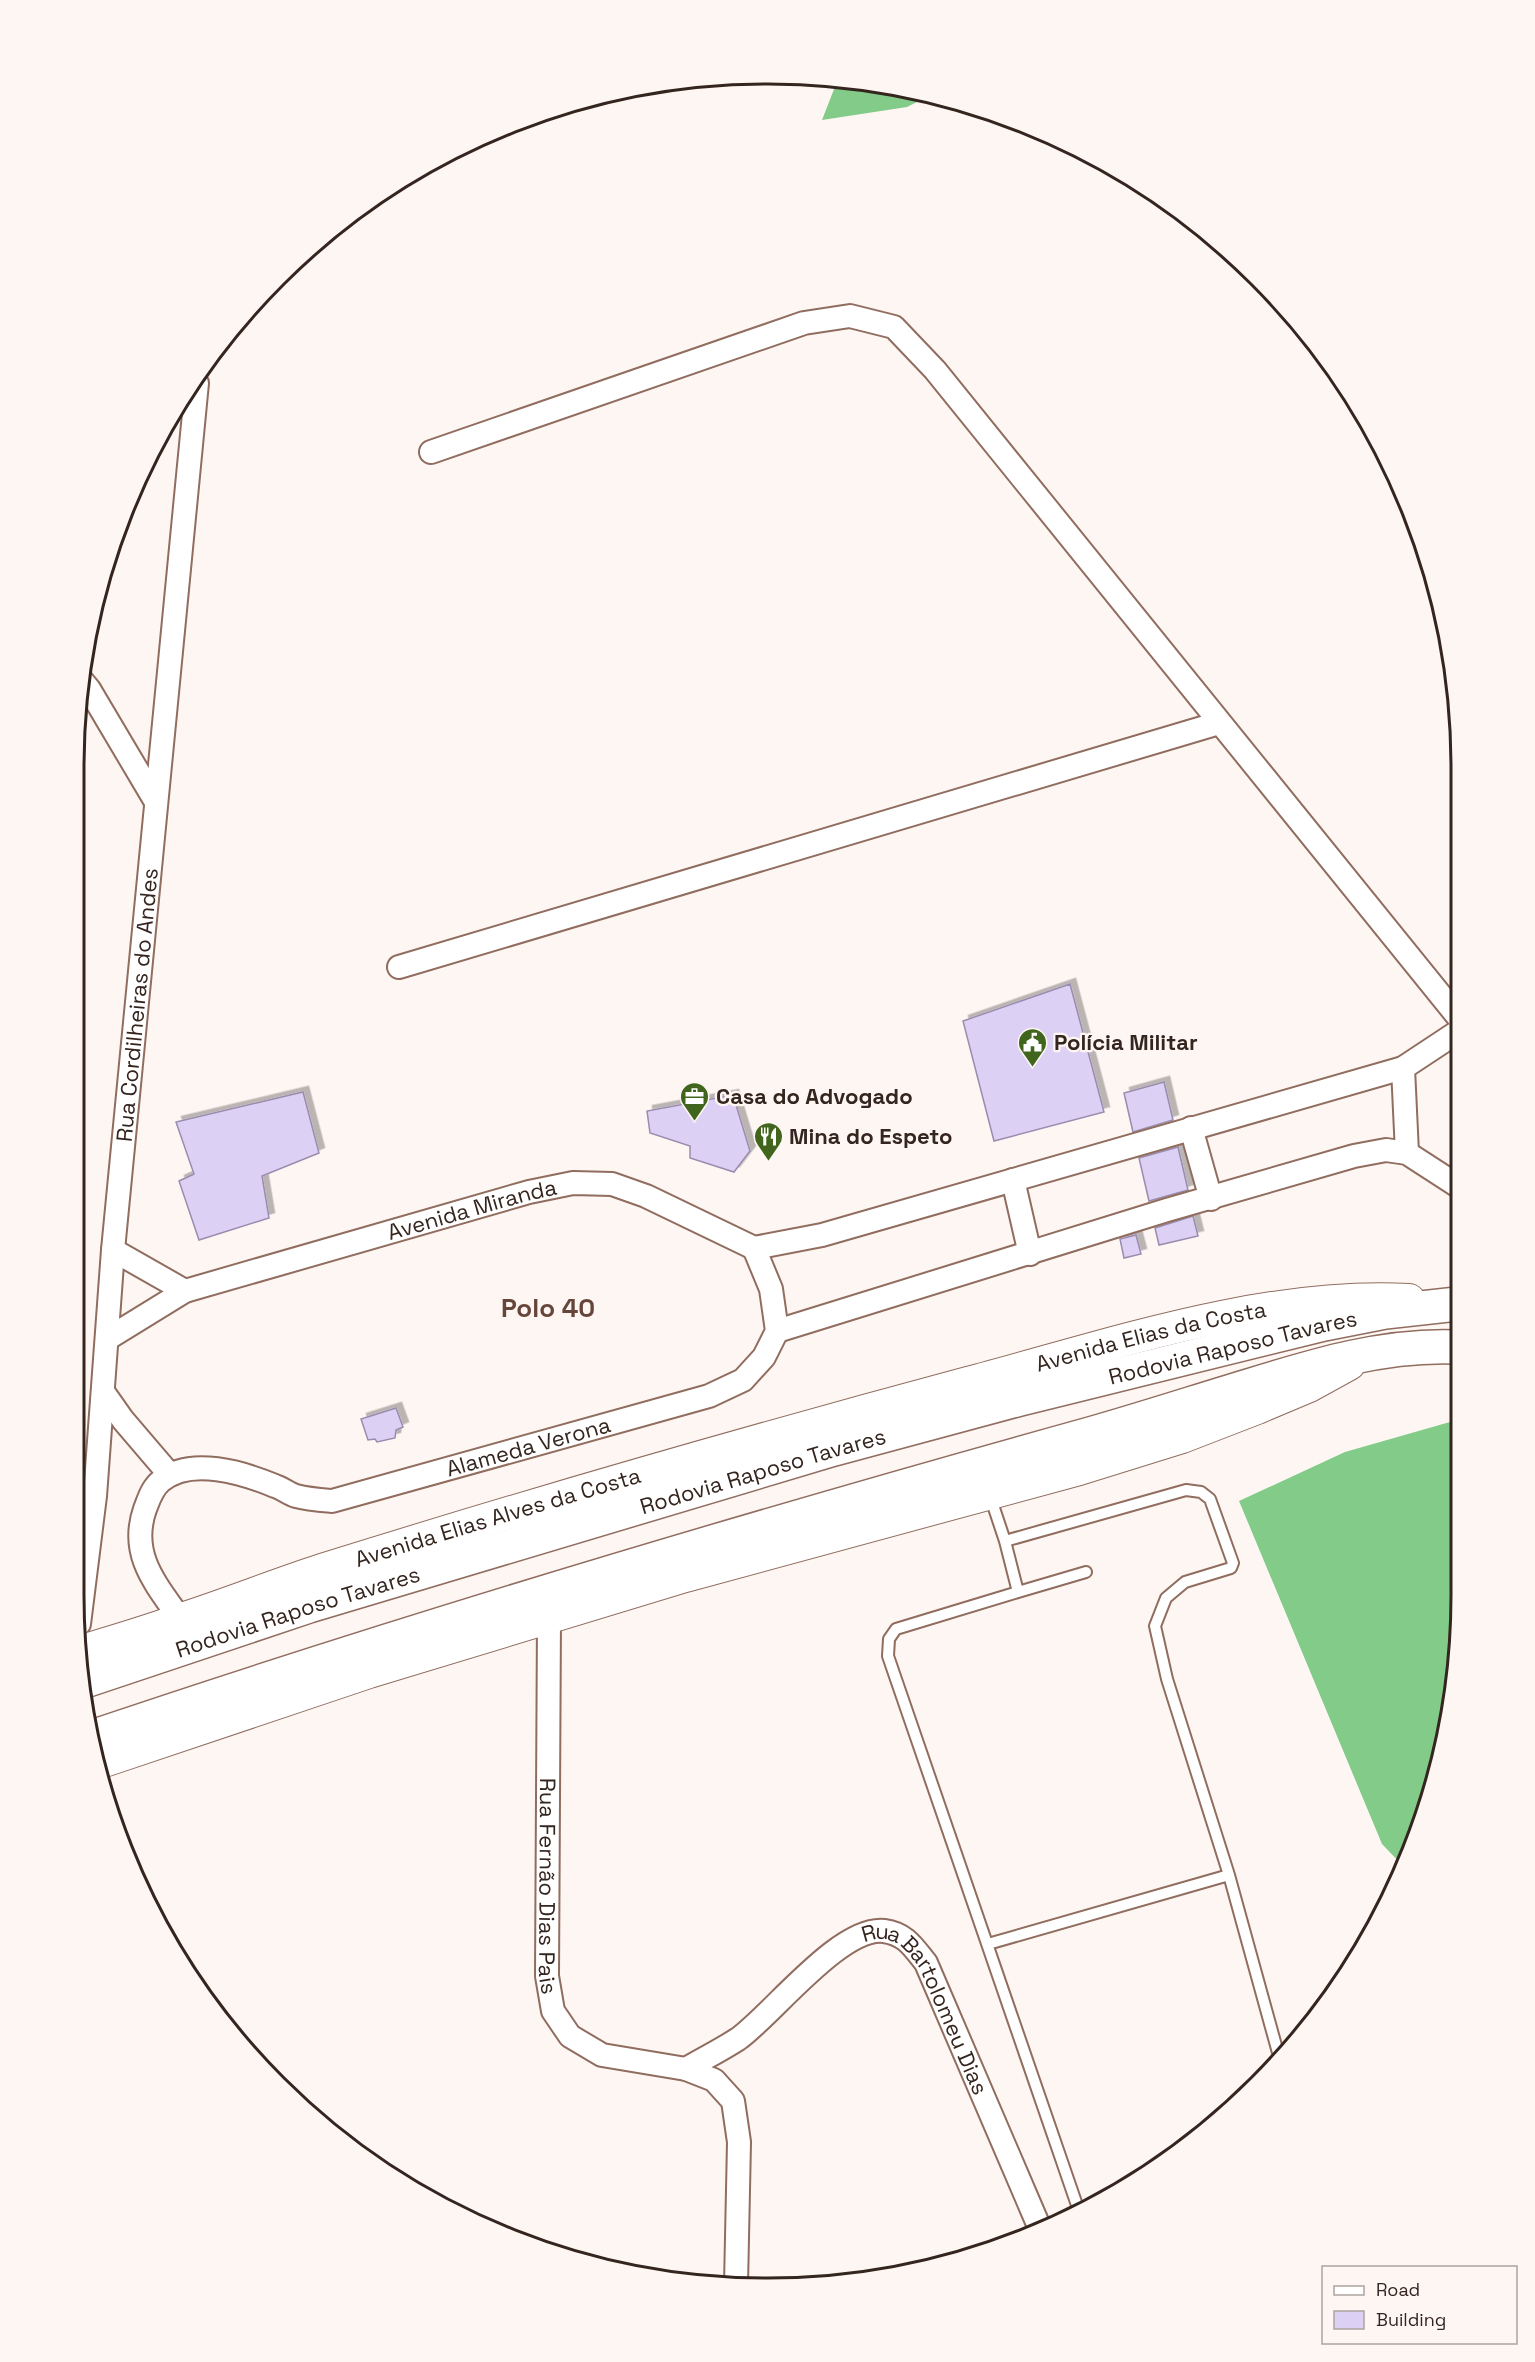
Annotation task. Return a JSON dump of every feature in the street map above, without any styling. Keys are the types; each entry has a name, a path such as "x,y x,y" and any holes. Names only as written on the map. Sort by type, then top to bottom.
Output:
{"highway":[{"name":"Rodovia Raposo Tavares","path":"90,1680 309,1606 834,1449 1020,1399 1314,1327 1385,1312 1451,1304"},
{"name":"Rodovia Raposo Tavares","path":"99,1735 360,1648 924,1480 1120,1426 1280,1376 1370,1352 1431,1346 1451,1347"}],"main road":[{"name":"Avenida Elias da Costa","path":"920,1396 1148,1335 1253,1311 1316,1301 1381,1298 1451,1303"},
{"path":"105,1761 369,1672 685,1576 1079,1469 1182,1437 1309,1386 1370,1352"},
{"name":"Avenida Elias Alves da Costa","path":"86,1650 318,1572 576,1492 920,1396"}],"street":[{"path":"431,453 804,323 850,316 894,327 934,370 1451,1008"},
{"name":"Rua Cordilheiras do Andes","path":"84,1590 104,1393 113,1250 195,395"},
{"path":"89,689 156,802"},
{"path":"399,967 1219,723"},
{"path":"1451,1036 1402,1068 822,1235 754,1248 771,1289 777,1331 1167,1210 1353,1156 1386,1150 1407,1153 1451,1181"},
{"path":"1402,1068 1407,1153"},
{"path":"1191,1128 1211,1199"},
{"path":"1013,1180 1030,1254"},
{"name":"Avenida Miranda","path":"107,1340 186,1292 529,1192 573,1183 612,1184 646,1196 754,1248"},
{"path":"113,1250 186,1292"},
{"name":"Alameda Verona","path":"170,1475 184,1470 219,1471 247,1476 277,1486 295,1496 332,1501 709,1396 743,1380 764,1357 777,1331"},
{"path":"104,1393 123,1420 170,1475 159,1482 150,1495 140,1524 140,1552 152,1579 181,1620"},
{"name":"Rua Fernão Dias Pais","path":"549,1618 547,1976 553,2011 570,2037 602,2055 686,2069 714,2080 732,2101 739,2142 736,2277"},
{"name":"Rua Bartolomeu Dias","path":"686,2069 738,2038 811,1970 853,1939 882,1931 905,1937 926,1963 1037,2223"}],"lane":[{"path":"1005,1541 1186,1490 1201,1492 1210,1499 1233,1563 1231,1568 1185,1582 1166,1598 1155,1626 1167,1679 1229,1875 1277,2049"},
{"path":"989,1493 1005,1541 1018,1592"},
{"path":"1077,2204 888,1656 889,1639 896,1629 1086,1572"},
{"path":"988,1944 1229,1875"}],"green space":[{"path":"835,88 919,101 907,107 822,120"},
{"path":"1451,1422 1450,1639 1445,1684 1428,1771 1397,1860 1382,1844 1239,1501 1345,1452"}],"building":[{"name":"Polícia Militar","path":"1070,984 1104,1112 994,1141 963,1021"},
{"path":"1164,1082 1173,1120 1133,1132 1124,1093"},
{"path":"303,1092 319,1153 262,1176 269,1218 199,1240 179,1181 194,1174 176,1122"},
{"name":"Casa do Advogado","path":"733,1095 750,1151 734,1172 690,1158 690,1146 650,1133 647,1111"},
{"path":"1178,1147 1188,1190 1149,1201 1139,1158"},
{"path":"1193,1216 1198,1236 1159,1245 1155,1228"},
{"path":"1136,1235 1141,1254 1124,1258 1120,1239"},
{"path":"396,1408 403,1427 396,1430 395,1438 377,1442 375,1439 368,1440 361,1419"}],"place":[{"name":"Polícia Militar","path":"1033,1068"},
{"name":"Casa do Advogado","path":"695,1122"},
{"name":"Mina do Espeto","path":"768,1162"}],"district":[{"name":"Polo 40","path":"548,1308"}]}
